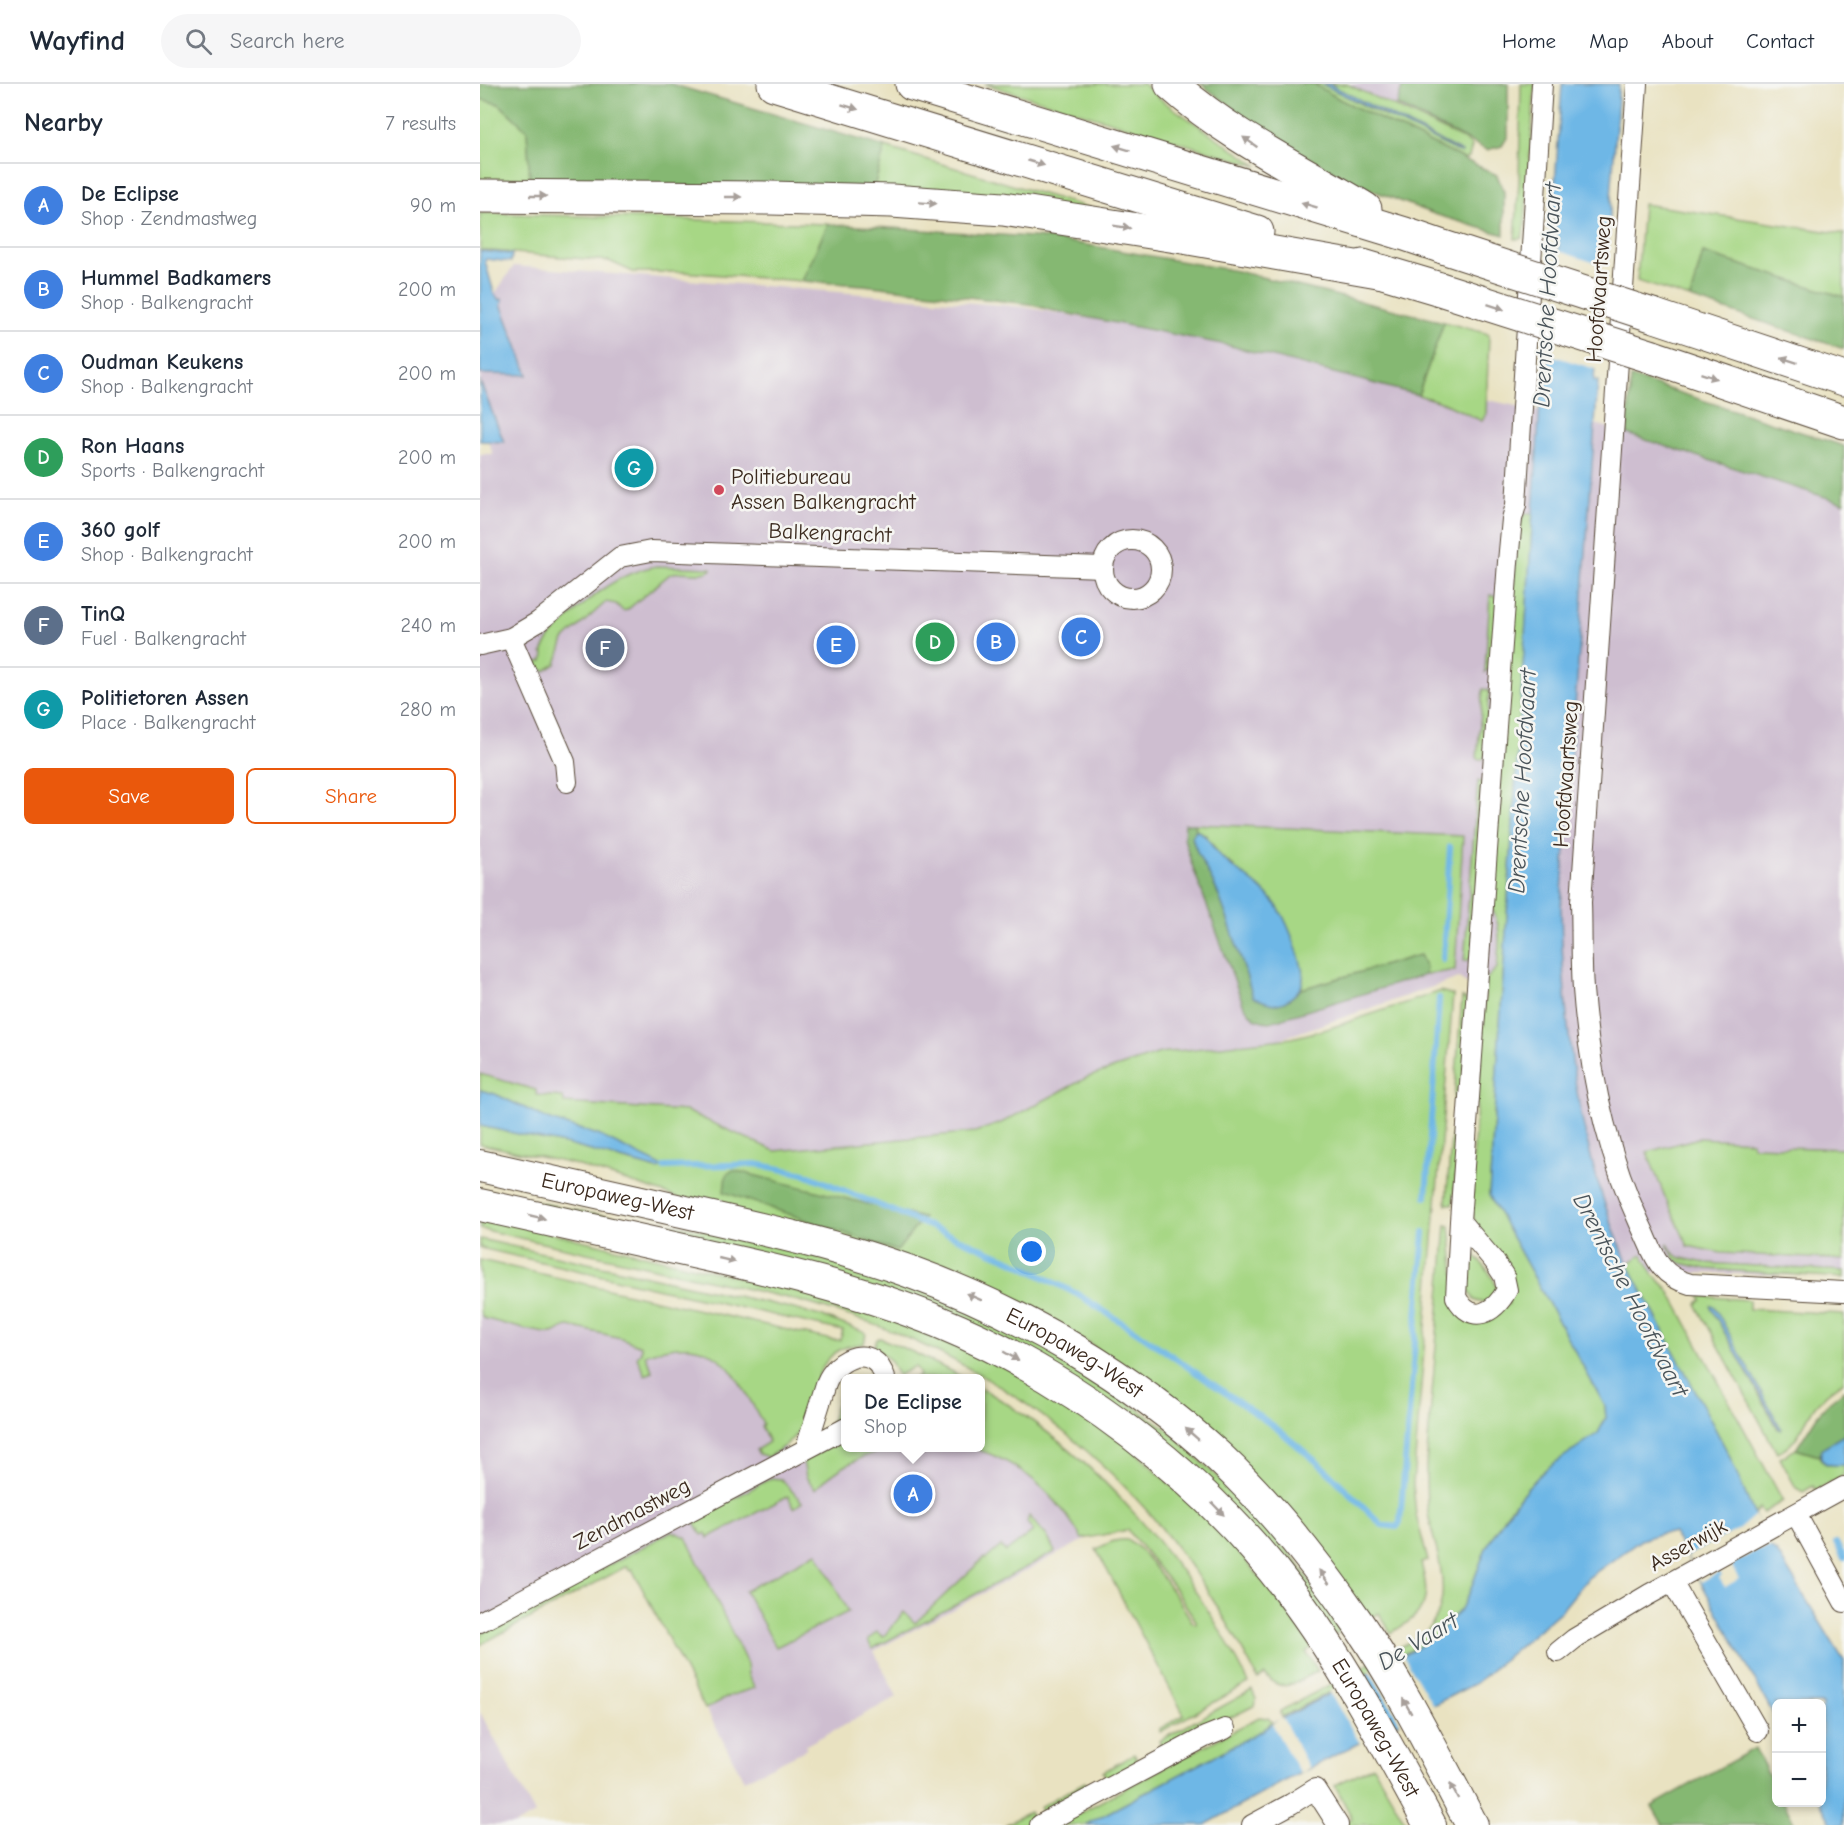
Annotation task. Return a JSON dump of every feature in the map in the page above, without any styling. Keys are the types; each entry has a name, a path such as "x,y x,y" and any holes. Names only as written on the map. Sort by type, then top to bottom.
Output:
{"highway":[{"path":"774,84 1440,289 1653,357 1844,422"},
{"path":"912,84 1405,234 1844,379"},
{"path":"1171,84 1263,151 1319,181 1405,234"},
{"path":"480,196 792,198 892,201 1004,209 1384,272"}],"main road":[{"name":"Europaweg-West","path":"480,1166 737,1223 854,1253 951,1287 1024,1321 1078,1352 1177,1422 1220,1459 1291,1534 1359,1624 1436,1757 1472,1825"},
{"name":"Europaweg-West","path":"480,1205 813,1280 874,1298 939,1322 1004,1352 1086,1401 1166,1462 1210,1501 1251,1544 1325,1642 1365,1707 1430,1825"}],"street":[{"path":"1460,1221 1508,562 1517,493 1542,84"},
{"name":"Hoofdvaartsweg","path":"1637,84 1581,902 1583,988 1595,1081 1606,1129 1623,1183 1660,1267 1668,1275 1677,1281 1690,1284 1844,1293"},
{"name":"Balkengracht","path":"480,645 511,638 538,622 620,557 651,551 1103,567"},
{"path":"511,638 565,762 568,772 567,782"},
{"path":"806,1448 826,1384 830,1374 837,1366 845,1360 865,1356 876,1362 883,1374"},
{"name":"Zendmastweg","path":"480,1622 841,1430"},
{"name":"Asserwijk","path":"1558,1652 1574,1639 1672,1582 1844,1487"},
{"path":"1796,1514 1844,1602"},
{"path":"1672,1582 1758,1731"},
{"path":"1040,1825 1205,1737 1225,1729"},
{"path":"1252,1825 1315,1789 1338,1825"}],"shaded area":[{"path":"1348,84 1493,84 1492,125 1447,137"},
{"path":"514,266 1023,307 1199,338 1581,420 1844,493 1844,1277 1617,1271 1564,1048 1459,978 1044,1119 811,1181 480,1132 480,454 493,454 480,418 480,315"},
{"path":"480,1294 704,1344 732,1359 771,1421 793,1464 841,1450 841,1452 985,1452 985,1414 1107,1528 874,1651 897,1697 806,1745 807,1749 744,1780 625,1557 480,1634"},
{"path":"480,1712 535,1814 515,1825 480,1825"}],"green space":[{"path":"480,84 671,84 885,147 872,194 530,180 527,130 499,104 480,99"},
{"path":"985,84 1144,84 1164,102 1258,166"},
{"path":"1201,84 1314,84 1341,100 1497,175 1504,192 1504,235 1434,214 1356,184 1273,138"},
{"path":"1314,84 1322,84 1386,117 1329,84 1347,84 1465,140 1472,146 1469,157 1464,159 1341,100"},
{"path":"1403,84 1508,84 1508,136 1502,146 1487,150 1397,105"},
{"path":"1521,84 1535,84 1525,225 1522,238 1515,239 1519,180"},
{"path":"480,99 499,104 527,130 530,180 480,179"},
{"path":"885,147 1123,218 872,194"},
{"path":"1643,204 1844,234 1844,297 1703,253 1690,298 1637,281"},
{"path":"480,213 828,224 802,281 683,272 633,272 609,261 480,250"},
{"path":"828,224 1047,238 1237,271 1444,322 1418,395 1227,345 1029,304 863,285 802,281"},
{"path":"1703,253 1844,297 1844,349 1690,298"},
{"path":"1444,322 1489,334 1486,414 1482,421 1444,403 1418,395"},
{"path":"1631,377 1844,446 1844,503 1627,434"},
{"path":"1533,513 1489,1195 1605,1406 1606,1418 1598,1433 1546,1469 1504,1517 1486,1548 1461,1609 1436,1636 1282,1717 1280,1711 1421,1636 1433,1623 1440,1609 1442,1578 1428,1513 1426,1466 1446,1225 1450,1226 1458,1309 1509,1304 1473,1217 1470,1200 1486,979 1497,968 1499,951 1498,927 1489,904 1518,529 1524,514"},
{"path":"656,566 711,568 711,570 702,573 670,574 627,610 623,611 616,604 606,602 564,640 556,664 545,671 538,668 536,662 543,661 544,653 542,653 550,639 588,601 619,579"},
{"path":"1490,595 1498,597 1491,667 1485,672"},
{"path":"1483,689 1489,690 1485,757 1477,759"},
{"path":"1478,781 1485,783 1473,954 1469,960 1464,961"},
{"path":"1185,824 1195,824 1196,830 1192,836 1194,843 1222,904 1253,997 1268,1003 1284,1003 1301,989 1420,955 1426,967 1425,975 1270,1022 1256,1019 1243,1004 1191,862 1184,838"},
{"path":"1195,824 1463,836 1455,970 1425,975 1426,967 1420,956 1301,989 1303,978 1234,866 1220,856 1206,835 1196,830"},
{"path":"1441,991 1453,995 1413,1484 1416,1515 1428,1561 1421,1563 1426,1588 1425,1598 1418,1613 1391,1633 1379,1613 1371,1618 1090,1343 655,1190 573,1164 480,1144 480,1126 569,1145 657,1169 663,1167 598,1135 550,1120 495,1094 480,1090 480,1074 536,1090 536,1095 563,1097 564,1103 686,1111 775,1151 975,1132 1001,1123 1088,1077 1160,1053 1292,1038 1327,1029"},
{"path":"1462,997 1469,1007 1453,1204 1446,1204"},
{"path":"1699,1138 1752,1141 1753,1146 1844,1149 1844,1260 1721,1253 1688,1246 1647,1152"},
{"path":"733,1170 923,1218 897,1251 724,1192 726,1175"},
{"path":"480,1189 588,1213 678,1225 785,1247 918,1287 1048,1349 1165,1427 1228,1487 1294,1558 1343,1630 1334,1635 1043,1361 480,1194"},
{"path":"480,1216 867,1308 1014,1371 1126,1443 1230,1541 1284,1607 1313,1647 1306,1652 1318,1671 1291,1685 1284,1686 1278,1685 1265,1675 1258,1679 1207,1590 1171,1540 1145,1509 1117,1479 1054,1424 985,1378 985,1374 978,1374 912,1340 882,1328 792,1299 480,1229"},
{"path":"480,1239 824,1317 866,1333 864,1344 846,1347 827,1361 820,1371 799,1430 785,1445 768,1457 759,1454 756,1450 769,1442 761,1426 763,1424 743,1387 720,1360 706,1351 689,1347 669,1348 645,1355 653,1372 645,1375 637,1357 641,1352 641,1346 621,1338 569,1326 552,1333 536,1331 483,1318 480,1311 480,1260 832,1340 840,1340 843,1331 480,1248"},
{"path":"1668,1244 1674,1254 1681,1258 1705,1263 1844,1271 1844,1278 1707,1269 1681,1263 1675,1259"},
{"path":"1470,1250 1494,1280 1496,1293 1486,1302 1474,1300 1468,1290"},
{"path":"1642,1254 1654,1275 1668,1289 1783,1501 1763,1513 1759,1508 1754,1514 1728,1453 1628,1264"},
{"path":"1700,1296 1749,1300 1749,1309 1844,1314 1844,1381 1818,1402 1795,1439 1784,1450 1777,1453 1697,1306 1697,1303 1702,1300","holes":["1714,1307 1781,1429 1778,1429 1711,1308"]},
{"path":"880,1338 915,1353 956,1374 919,1374 915,1366 897,1374 891,1361 874,1347 877,1339"},
{"path":"841,1389 841,1419 830,1425"},
{"path":"1844,1390 1844,1435 1822,1448 1819,1456 1796,1449 1817,1416"},
{"path":"985,1391 1024,1415 1064,1445 1136,1516 1169,1555 1198,1596 1249,1683 1160,1732 1159,1729 1184,1715 1096,1549 1119,1540 1127,1540 1134,1544 1162,1577 1193,1623 1196,1624 1196,1621 1173,1586 1128,1530 1082,1539 1061,1508 1036,1482 1022,1471 984,1452"},
{"path":"841,1440 841,1452 876,1452 849,1464 815,1489 806,1477 803,1461"},
{"path":"1796,1449 1819,1456 1826,1464 1843,1465 1844,1475 1816,1490 1813,1486 1803,1492 1796,1488 1780,1458"},
{"path":"771,1478 781,1479 802,1502 794,1508 788,1496 708,1538 706,1533 702,1535 694,1520"},
{"path":"1029,1516 1047,1536 1055,1552 872,1649 868,1640 877,1632 883,1637 904,1612 915,1623 984,1558 986,1559 1001,1546 1006,1552 1033,1531 1027,1522"},
{"path":"672,1531 686,1537 747,1664 748,1675 755,1688 732,1695 705,1709 632,1569 629,1570 627,1566 480,1645 480,1634"},
{"path":"817,1552 848,1612 776,1647 745,1591"},
{"path":"1252,1690 1256,1699 1254,1706 1164,1750 1159,1741"},
{"path":"1259,1717 1268,1718 1272,1722 1265,1729 1085,1825 1057,1825"},
{"path":"1755,1748 1772,1781 1772,1807 1786,1807 1795,1825 1663,1825 1652,1806"},
{"path":"1134,1754 1139,1763 1108,1780 1103,1772"},
{"path":"1373,1766 1407,1825 1349,1825 1347,1822 1352,1818 1335,1785"},
{"path":"1085,1782 1089,1790 1043,1814 1039,1807"},
{"path":"1029,1812 1033,1820 1023,1825 1005,1825"}],"water":[{"path":"1322,84 1329,84 1462,152 1461,153"},
{"name":"Drentsche Hoofdvaart","path":"1562,84 1619,84 1607,257 1602,262 1594,381 1598,381 1561,907 1565,998 1570,1044 1585,1134 1611,1221 1628,1264 1728,1453 1771,1548 1777,1552 1844,1661 1844,1825 1832,1825 1822,1807 1826,1807 1826,1699 1772,1699 1772,1712 1674,1533 1662,1533 1641,1540 1588,1578 1562,1610 1476,1683 1281,1783 1205,1825 1085,1825 1436,1636 1461,1609 1486,1548 1504,1518 1527,1488 1546,1469 1598,1433 1606,1418 1605,1406 1489,1195 1541,387 1550,355 1559,248 1553,213"},
{"path":"480,251 512,254 511,262 486,259 485,261 494,293 499,300 502,299 501,304 528,375 480,374"},
{"path":"480,381 504,442 480,441"},
{"path":"1196,830 1208,839 1221,857 1260,888 1274,902 1283,916 1303,972 1299,990 1284,1002 1274,1004 1253,997 1222,904 1194,843 1192,836"},
{"path":"480,1090 495,1094 550,1120 598,1135 664,1167 658,1169 569,1145 480,1126"},
{"path":"1714,1306 1781,1428 1780,1430 1711,1308"},
{"path":"1844,1435 1844,1465 1834,1465 1823,1461 1822,1448"}],"pier":[{"path":"1556,250 1605,266 1598,370 1547,354"},
{"path":"1755,1515 1772,1547 1756,1551 1731,1565 1739,1579 1725,1587 1719,1578 1722,1576 1720,1572 1701,1582 1687,1556 1739,1529"},
{"path":"1402,1653 1434,1707 1401,1724 1369,1670"},
{"path":"1363,1673 1395,1728 1361,1745 1329,1691"},
{"path":"1282,1717 1309,1768 1300,1774 1272,1724"}],"waterway":[{"path":"1443,960 1450,847"},
{"path":"1426,1197 1439,998"},
{"path":"664,1167 756,1164 805,1174 1012,1261 1077,1294 1143,1336 1275,1427 1324,1468 1382,1525 1397,1527 1400,1522 1424,1232"},
{"path":"1836,1543 1844,1558"}],"place":[{"name":"Politietoren Assen","path":"634,468"},
{"name":"Politiebureau Assen Balkengracht","path":"719,490"},
{"name":"Oudman Keukens","path":"1081,637"},
{"name":"Ron Haans","path":"935,642"},
{"name":"Hummel Badkamers","path":"996,642"},
{"name":"360 golf","path":"836,645"},
{"name":"TinQ","path":"605,648"},
{"name":"De Eclipse","path":"913,1494"}],"water label":[{"name":"De Vaart","path":"1418,1641"}]}
